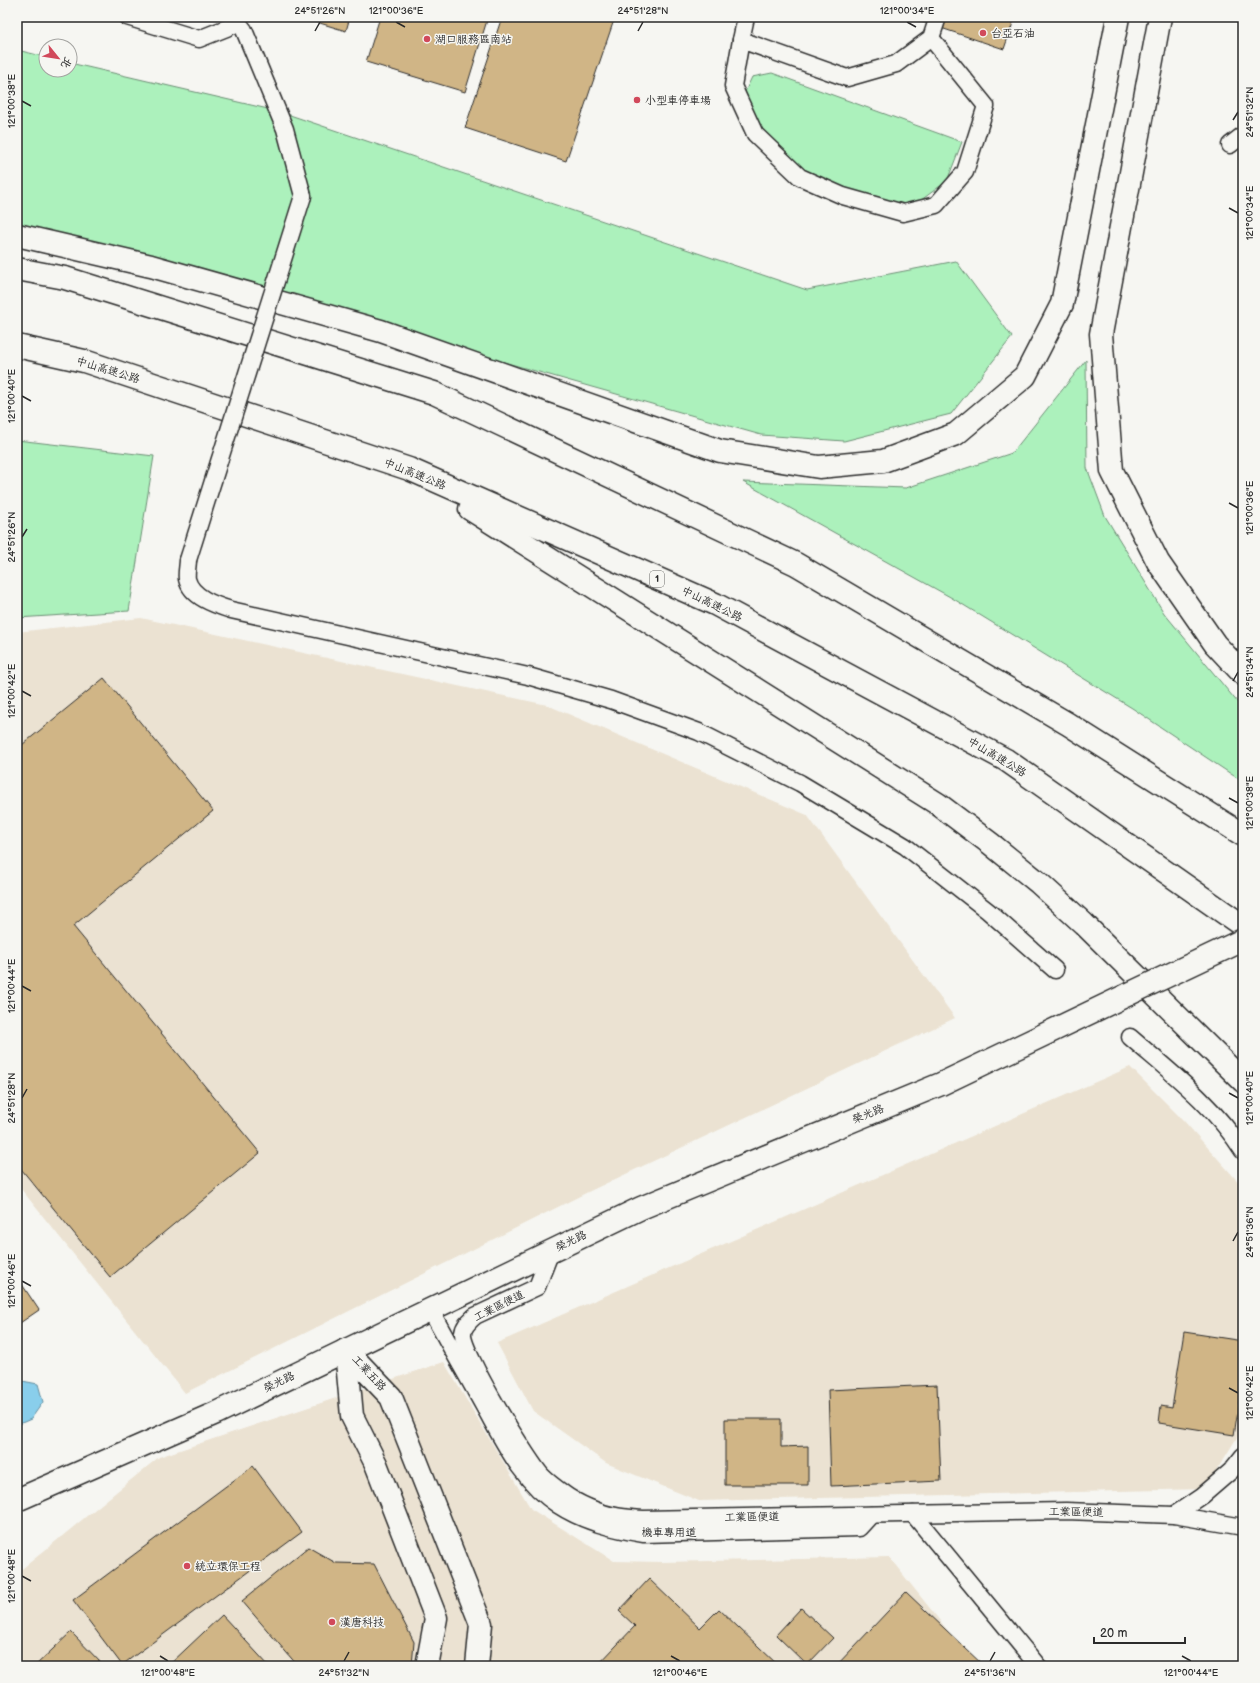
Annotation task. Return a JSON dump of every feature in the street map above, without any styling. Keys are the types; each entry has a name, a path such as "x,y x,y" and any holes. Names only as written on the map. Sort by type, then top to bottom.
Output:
{"main road":[{"path":"17,235 151,266 381,331 720,451 819,467 883,461 956,434 1025,376 1062,304 1118,17"},
{"path":"1160,17 1101,334 1112,471 1158,562 1215,644 1243,674"},
{"path":"17,270 65,278 434,393 796,564 1068,724 1243,835"},
{"name":"中山高速公路","path":"17,346 84,361 409,470 715,604 1006,760 1243,926"},
{"path":"409,470 938,804 1039,883 1084,924 1243,1081"},
{"name":"榮光路","path":"17,1500 216,1413 641,1208 941,1084 1243,940"},
{"name":"工業五路","path":"346,1350 352,1416 376,1464 436,1618 427,1666"},
{"name":"工業五路","path":"346,1350 391,1397 481,1624 477,1666"}],"lane":[{"path":"127,17 199,39 236,20 244,30 286,129 303,196 188,560 187,579 196,594 211,604 230,610 528,676 611,700 699,732 800,783 905,846 988,911 1055,970"},
{"path":"746,17 733,86 755,134 800,177 843,196 902,213 936,205 965,172 986,106 931,38"},
{"path":"741,40 847,78 896,64 931,38 938,17"},
{"path":"1230,145 1243,135"},
{"path":"1130,1037 1212,1109 1233,1134 1243,1150"},
{"name":"工業區便道","path":"551,1251 537,1287 475,1316 467,1323 463,1334 465,1346 481,1377 526,1455 548,1481 564,1494 589,1507 615,1516 644,1519 1066,1512 1174,1515 1243,1527"},
{"name":"機車專用道","path":"430,1309 515,1461 534,1485 545,1495 557,1504 584,1519 612,1529 644,1534 859,1528 871,1515"},
{"path":"1174,1515 1202,1496 1231,1471 1243,1456"},
{"path":"913,1514 1038,1666"}],"shaded area":[{"path":"141,618 547,705 807,815 955,1018 590,1191 185,1393 17,1184 17,632"},
{"path":"1130,1067 1184,1121 1243,1187 1243,1419 1238,1436 1205,1489 699,1501 606,1463 533,1411 497,1343"},
{"path":"444,1362 531,1509 614,1561 662,1562 889,1557 976,1666 17,1666 17,1573 159,1457"}],"green space":[{"path":"17,50 38,55 38,78 78,78 78,65 281,112 807,290 956,261 1012,337 951,414 844,441 761,435 17,224"},
{"path":"772,73 962,142 947,181 909,209 798,176 754,130 743,96 752,77"},
{"path":"1086,360 1087,468 1105,516 1164,613 1243,709 1243,782 1132,708 952,598 743,482 906,488 1012,453"},
{"path":"17,440 154,456 129,611 17,618"}],"water":[{"path":"17,1380 38,1384 43,1402 31,1419 17,1425"}],"building":[{"path":"300,17 350,17 346,31"},
{"name":"湖口服務區南站","path":"380,17 488,17 465,92 366,62"},
{"path":"502,17 615,17 566,161 465,128"},
{"name":"台亞石油","path":"908,17 1015,17 1004,49"},
{"path":"104,678 213,811 73,926 260,1153 110,1277 17,1164 17,749"},
{"path":"17,1277 39,1310 17,1325"},
{"path":"1184,1332 1243,1341 1243,1378 1234,1435 1159,1423 1161,1406 1172,1408"},
{"path":"937,1385 941,1481 831,1486 828,1390"},
{"path":"725,1419 781,1419 781,1447 808,1446 808,1485 725,1485"},
{"name":"統立環保工程","path":"253,1466 302,1532 122,1665 73,1600"},
{"name":"漢唐科技","path":"308,1547 336,1563 374,1564 414,1642 412,1666 298,1666 242,1601"},
{"path":"649,1579 700,1628 719,1609 779,1666 597,1666 635,1626 619,1611"},
{"path":"906,1592 984,1666 836,1666"},
{"path":"801,1608 833,1638 807,1665 776,1635"},
{"path":"222,1615 269,1666 168,1666"},
{"path":"71,1632 104,1666 35,1666"}],"place":[{"name":"台亞石油","path":"983,33"},
{"name":"湖口服務區南站","path":"427,39"},
{"name":"小型車停車場","path":"637,100"},
{"name":"統立環保工程","path":"187,1566"},
{"name":"漢唐科技","path":"332,1622"}]}
